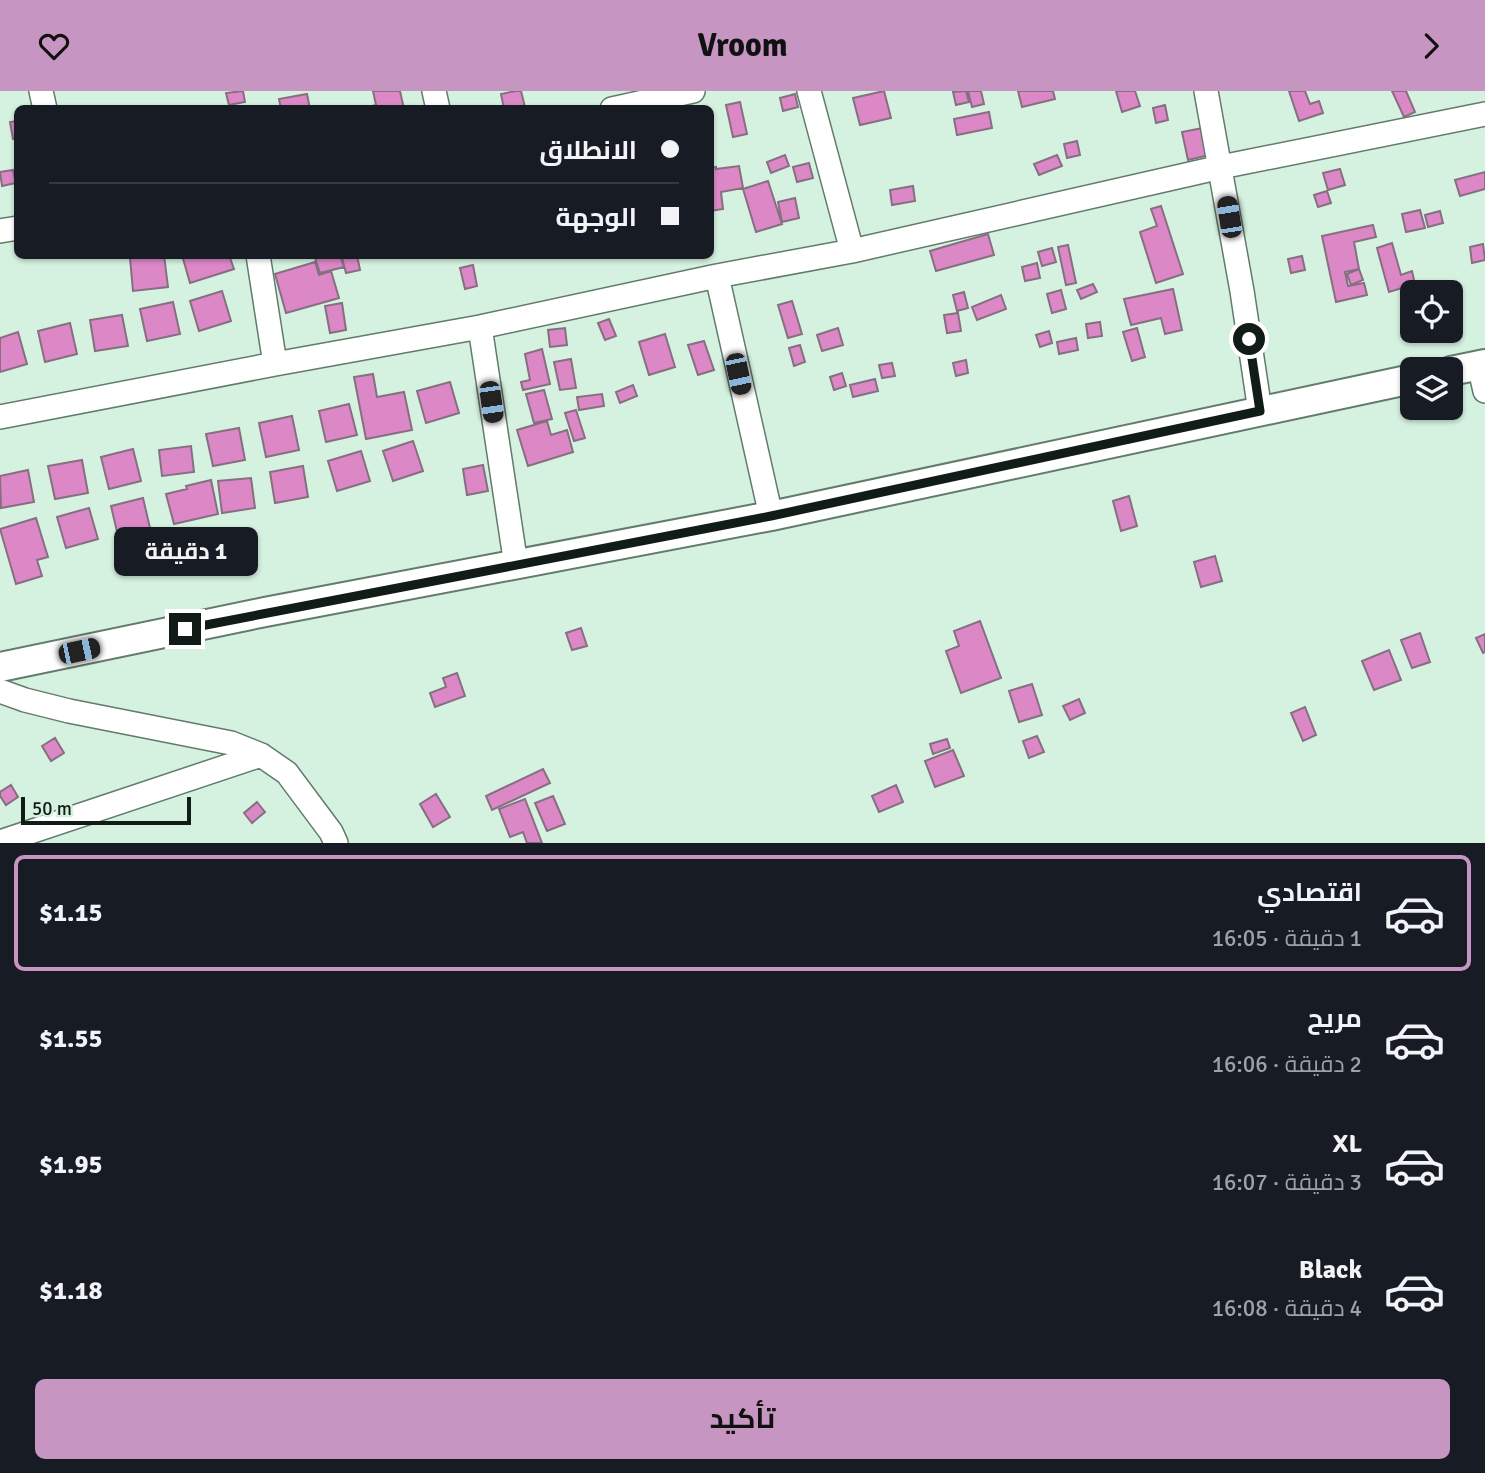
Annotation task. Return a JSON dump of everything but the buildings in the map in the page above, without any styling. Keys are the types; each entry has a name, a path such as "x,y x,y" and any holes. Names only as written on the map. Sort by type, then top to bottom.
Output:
{"street":[{"path":"630,105 694,91"},
{"path":"809,91 852,251"},
{"path":"1206,91 1221,167 1260,411"},
{"path":"0,417 480,327 717,276 852,251 1221,167 1485,114"},
{"path":"259,259 275,364"},
{"path":"717,276 771,516"},
{"path":"480,327 516,565"},
{"path":"1463,372 1483,373"},
{"path":"0,667 265,612 771,516 1400,382"},
{"path":"0,691 25,701 230,743 261,755 287,773 333,842"},
{"path":"0,842 261,755"}],"route":[{"path":"185,629 771,516 1260,411 1249,339"}]}
